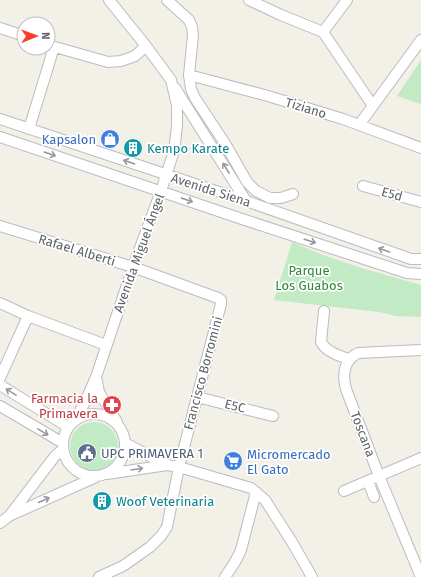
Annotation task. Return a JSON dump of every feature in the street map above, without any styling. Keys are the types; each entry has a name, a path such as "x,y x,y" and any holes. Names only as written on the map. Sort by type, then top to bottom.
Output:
{"street":[{"name":"Avenida Miguel Ángel","path":"109,0 171,80 246,201"},
{"path":"167,0 189,20 192,27 193,35 189,75 191,89 195,98 251,185 256,191 270,198 281,198 293,194"},
{"path":"248,0 324,32 373,106"},
{"path":"324,32 347,0"},
{"path":"0,28 16,33"},
{"path":"359,125 421,40"},
{"path":"56,47 108,62 121,61 135,56 146,46"},
{"path":"29,128 48,56"},
{"name":"Tiziano","path":"189,75 268,96 336,117 421,148"},
{"name":"Avenida Miguel Ángel","path":"76,420 96,377 174,151 178,126 171,80"},
{"name":"Avenida Siena","path":"0,119 246,201 411,259 421,260"},
{"name":"Avenida Siena","path":"0,137 407,273 421,274"},
{"name":"E5d","path":"363,186 421,202"},
{"name":"Rafael Alberti","path":"0,226 133,267 221,300"},
{"name":"Francisco Borromini","path":"99,577 128,562 150,547 161,536 167,527 179,466 196,397 222,304 221,300"},
{"path":"0,304 106,345"},
{"path":"324,311 321,342 323,346 339,355 349,359 358,353 421,350"},
{"path":"0,378 28,316"},
{"name":"Toscana","path":"349,359 344,374 346,389 379,476 418,558 421,577"},
{"path":"96,377 99,392 119,425 123,433 125,443 125,452 121,461 115,469 107,474"},
{"path":"0,385 68,427"},
{"name":"E5C","path":"196,397 273,416"},
{"path":"0,406 63,446"},
{"path":"96,477 86,476 78,472 70,466 65,458 63,446 64,437 68,427 71,422 80,417 96,413 105,415 119,425"},
{"path":"125,443 167,465"},
{"path":"9,516 63,446"},
{"path":"344,491 421,458"},
{"path":"0,523 9,516 96,477 167,465 179,466 251,488 256,492 265,500 312,577"},
{"path":"368,481 374,497"},
{"path":"225,577 241,550 256,492"}],"green space":[{"path":"421,60 421,104 397,96"},
{"name":"Parque Los Guabos","path":"292,242 358,267 421,285 421,317 396,316 379,312 274,300"},
{"path":"89,422 99,422 111,429 118,441 118,451 111,463 99,470 89,470 81,466 74,459 70,451 70,441 74,433 81,426"}],"place":[{"name":"Kapsalon","path":"110,139"},
{"name":"Kempo Karate","path":"133,148"},
{"name":"Farmacia la Primavera","path":"112,405"},
{"name":"UPC PRIMAVERA 1","path":"87,453"},
{"name":"Micromercado El Gato","path":"233,461"},
{"name":"Woof Veterinaria","path":"102,501"}]}
